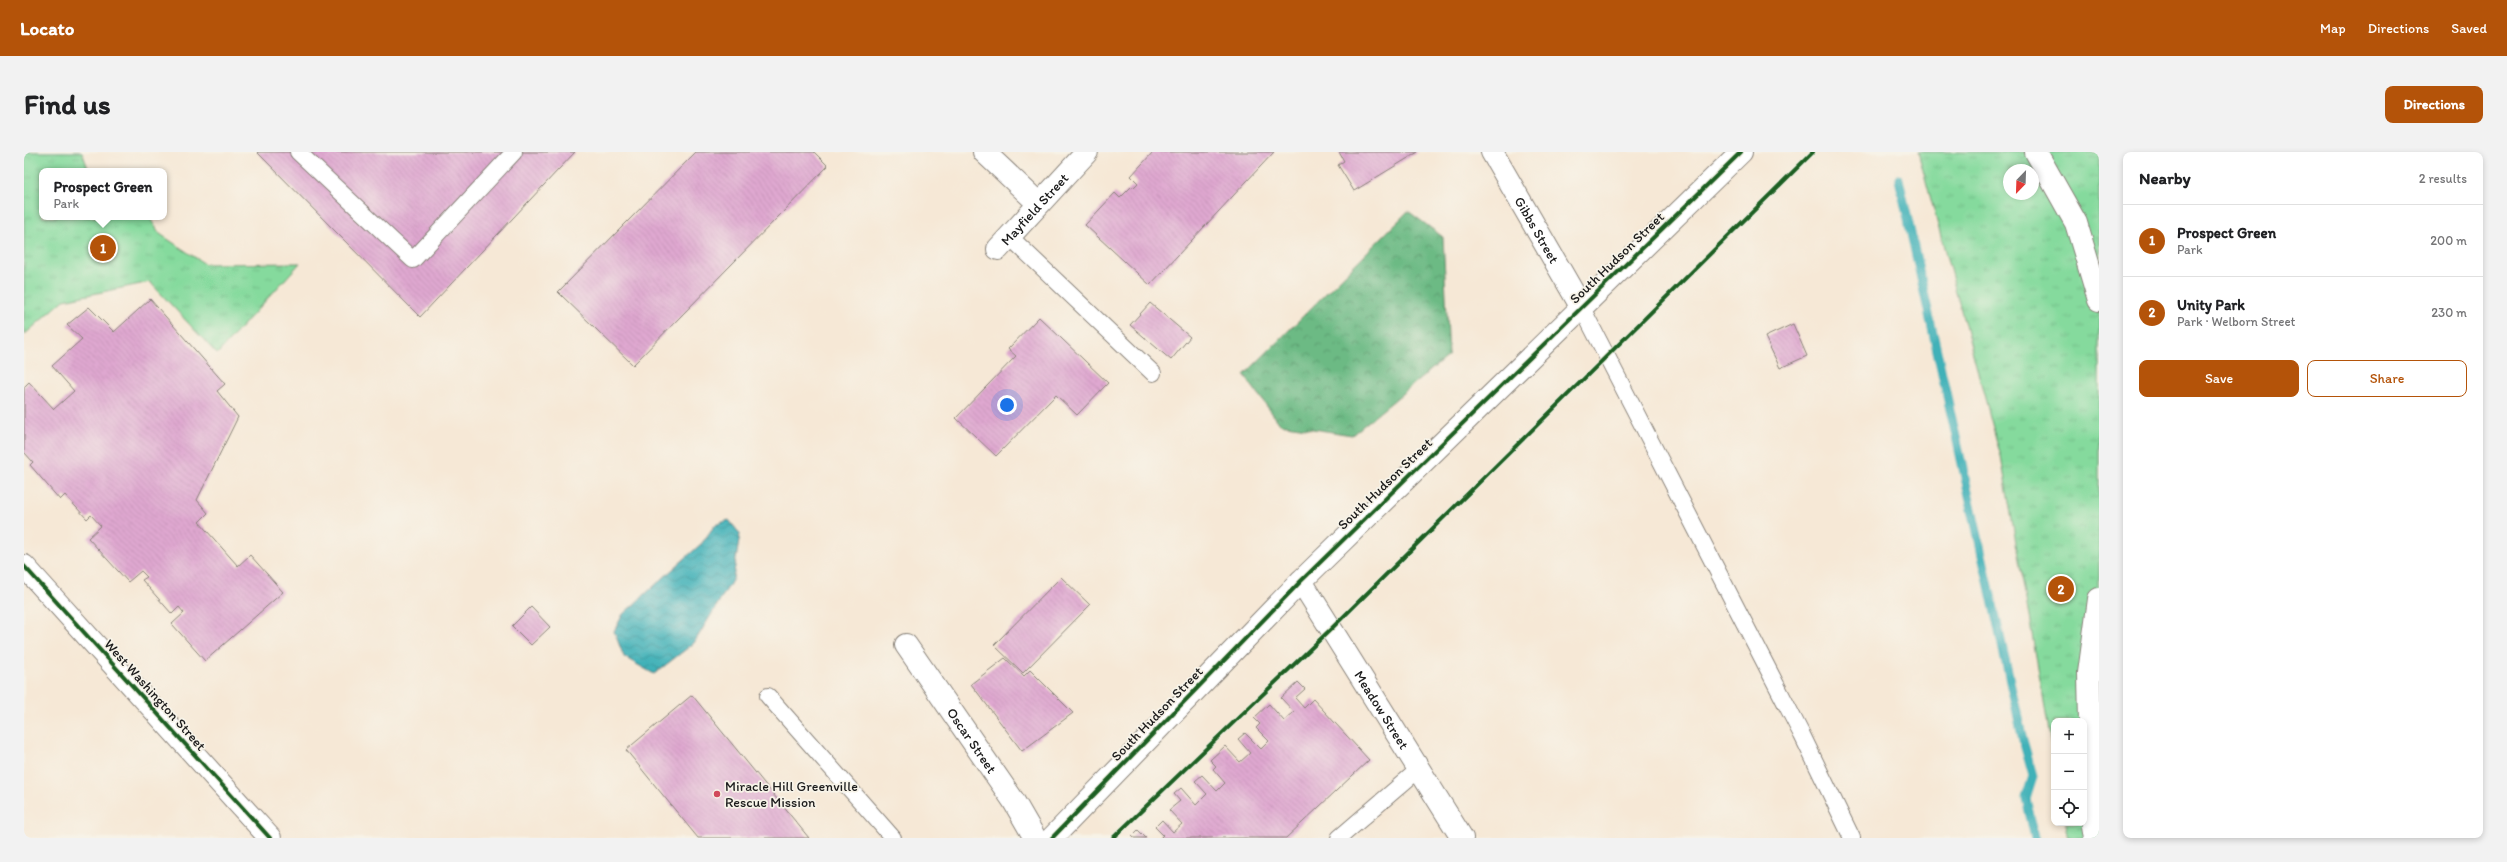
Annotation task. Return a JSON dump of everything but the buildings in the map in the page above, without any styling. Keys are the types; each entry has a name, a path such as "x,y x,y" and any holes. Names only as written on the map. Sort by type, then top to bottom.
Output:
{"street":[{"path":"984,152 1038,203"},
{"name":"Mayfield Street","path":"1003,242 1087,152"},
{"name":"Gibbs Street","path":"1492,152 1582,308"},
{"name":"South Hudson Street","path":"1052,838 1301,581 1741,152"},
{"path":"2036,152 2076,223 2099,300"},
{"name":"West Washington Street","path":"24,566 270,838"},
{"name":"Meadow Street","path":"1301,581 1462,838"},
{"path":"2095,838 2092,819 2089,673 2099,599"},
{"name":"Oscar Street","path":"906,645 997,776 1035,838"}],"lane":[{"path":"298,152 413,260 514,152"},
{"path":"1003,242 1153,373"},
{"path":"1582,308 1802,735 1852,838"},
{"path":"768,696 893,838"},
{"path":"1339,838 1418,770"}],"green space":[{"path":"24,152 82,152 88,168 39,168 39,220 151,220 160,234 205,264 300,263 217,354 150,282 64,300 24,335"},
{"path":"1918,152 2099,152 2099,838 2068,838 2066,826 2087,826 2087,718 2051,718 2051,743 2001,457"},
{"path":"1408,211 1443,237 1449,355 1352,435 1280,424 1244,375"}],"water":[{"path":"729,520 740,534 733,579 694,643 654,674 624,657 614,631 623,614 702,543 715,525"}],"waterway":[{"path":"1899,179 2023,740 2033,776 2026,798 2035,838"}],"cycle path":[{"path":"1052,838 1301,581 1741,152"},
{"path":"1113,838 1330,630 1813,152"},
{"path":"24,566 270,838"}],"place":[{"name":"Prospect Green","path":"103,248"},
{"name":"Unity Park","path":"2061,589"},
{"name":"Miracle Hill Greenville Rescue Mission","path":"717,794"}]}
